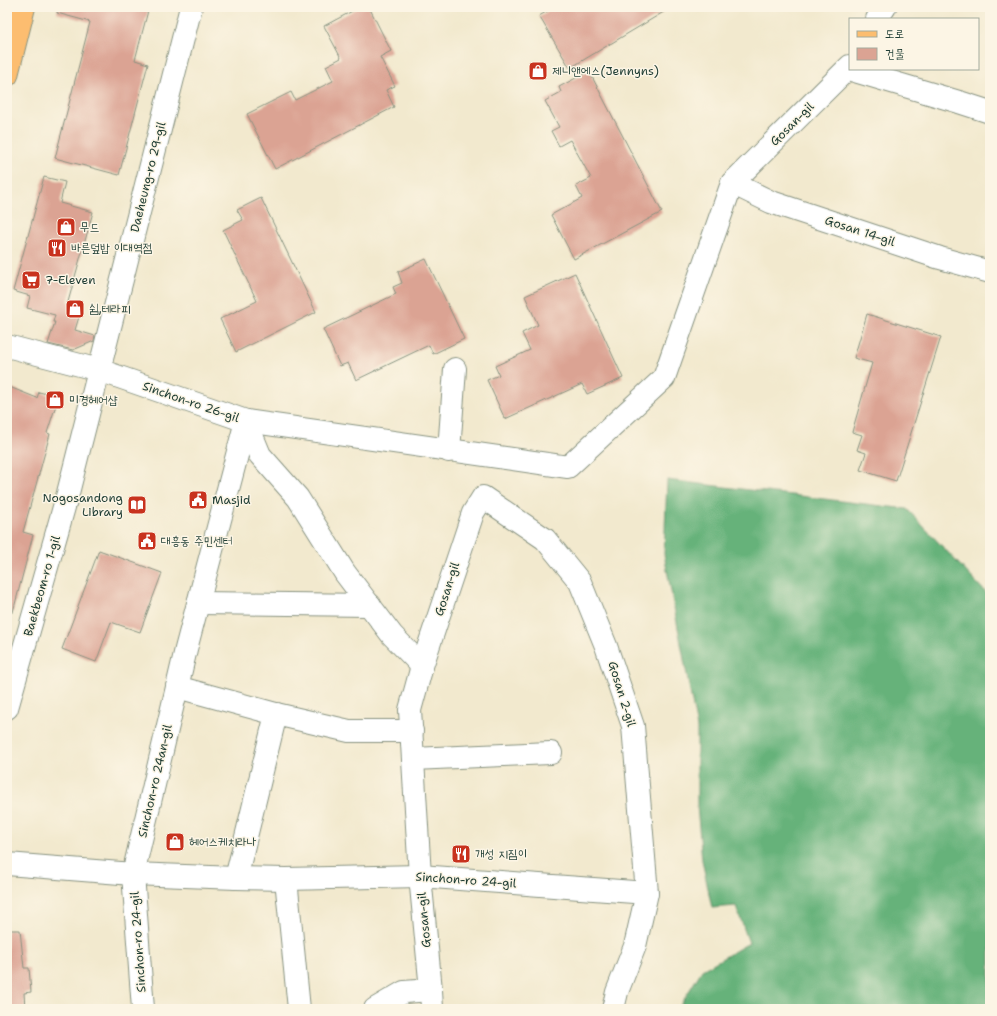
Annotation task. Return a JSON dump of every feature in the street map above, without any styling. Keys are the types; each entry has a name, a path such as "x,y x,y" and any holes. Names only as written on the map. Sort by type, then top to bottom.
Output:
{"main road":[{"path":"7,75 24,7"}],"street":[{"name":"Daeheung-ro 29-gil","path":"100,370 191,7"},
{"path":"878,18 884,7"},
{"name":"Gosan-gil","path":"732,183 849,67"},
{"path":"858,70 990,112"},
{"path":"246,421 568,467 664,378 732,183"},
{"name":"Gosan 14-gil","path":"732,183 771,202 940,258 990,272"},
{"name":"Sinchon-ro 26-gil","path":"7,346 100,370 246,421 260,454 298,498 345,573 392,635 422,666"},
{"path":"449,450 455,369"},
{"name":"Baekbeom-ro 1-gil","path":"7,708 68,493 100,370"},
{"name":"Sinchon-ro 24an-gil","path":"134,874 177,687 246,421"},
{"name":"Gosan-gil","path":"431,999 420,876 410,710 422,666 473,513 483,497"},
{"name":"Gosan 2-gil","path":"483,497 545,539 580,582 606,646 633,726 646,893 635,946 617,992 613,1009"},
{"path":"198,603 370,605"},
{"path":"177,687 276,714 349,731 412,731"},
{"path":"236,878 276,714"},
{"path":"413,759 551,753"},
{"name":"Sinchon-ro 24-gil","path":"7,864 134,874 236,878 286,879 420,876 646,893"},
{"name":"Sinchon-ro 24-gil","path":"134,874 143,1009"},
{"path":"286,879 299,1009"},
{"path":"375,1009 404,992 431,999"}],"green space":[{"path":"667,480 907,509 990,597 990,1009 679,1009 702,970 749,943 736,906 712,908 702,860 697,806 697,728 664,554"}],"building":[{"path":"58,7 149,7 135,60 148,64 119,175 55,158 90,22 57,13"},
{"path":"360,7 369,7 391,51 380,57 395,86 386,90 394,107 275,169 247,114 291,92 295,100 333,81 326,66 341,58 324,26"},
{"path":"555,7 672,7 570,68 539,16"},
{"path":"589,71 662,212 574,259 551,215 582,198 576,186 591,178 570,140 559,146 551,131 559,127 545,101 561,92 559,87"},
{"path":"44,177 65,182 60,203 93,212 68,302 82,307 75,330 95,336 94,341 73,350 48,344 55,322 53,322 55,315 27,308 30,296 13,291"},
{"path":"261,198 316,312 236,352 220,319 257,301 223,230 243,220 237,210"},
{"path":"426,259 464,339 433,354 429,345 356,380 348,363 340,366 323,329 396,294 393,287 402,283 398,272"},
{"path":"575,273 623,378 587,394 582,384 505,419 487,380 499,375 495,366 530,350 522,333 538,325 525,296"},
{"path":"867,314 941,337 896,481 860,470 866,453 857,450 862,435 852,432 872,363 854,358"},
{"path":"7,386 37,398 39,392 51,395 56,405 47,433 50,434 23,532 33,535 13,612 7,611"},
{"path":"99,550 162,573 140,632 111,622 96,662 62,649"},
{"path":"7,930 20,930 24,968 29,968 31,992 24,993 25,1009 7,1009"}],"place":[{"name":"제니앤에스(Jennyns)","path":"538,71"},
{"name":"무드","path":"66,227"},
{"name":"바른덮밥 이대역점","path":"57,248"},
{"name":"7-Eleven","path":"31,280"},
{"name":"쉼,테라피","path":"75,309"},
{"name":"미경헤어샵","path":"55,400"},
{"name":"Masjid","path":"198,500"},
{"name":"Nogosandong Library","path":"137,505"},
{"name":"대흥동 주민센터","path":"147,541"},
{"name":"헤어스케치라나","path":"175,842"},
{"name":"개성 지짐이","path":"461,854"}]}
